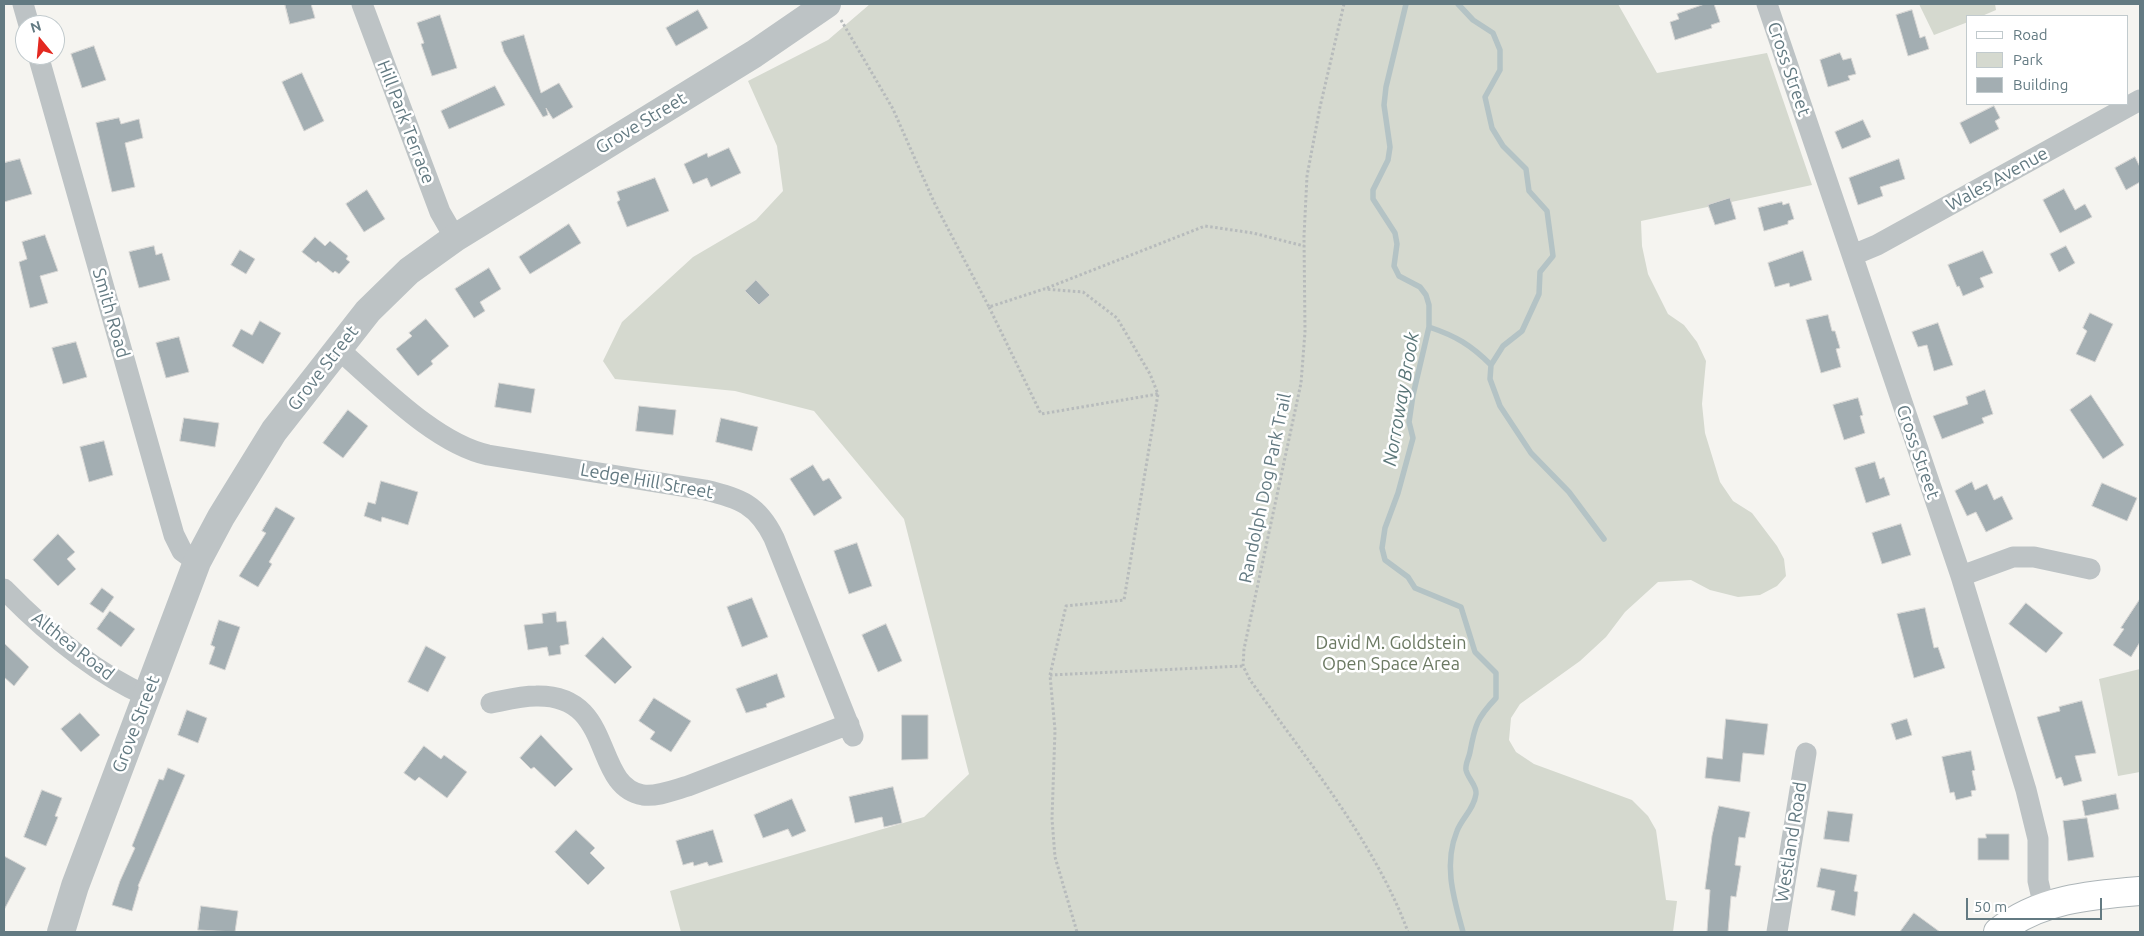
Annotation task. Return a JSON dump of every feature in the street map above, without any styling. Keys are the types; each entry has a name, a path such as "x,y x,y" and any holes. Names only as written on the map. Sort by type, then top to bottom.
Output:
{"main road":[{"path":"1998,932 2021,917 2044,907 2074,898 2140,891"}],"street":[{"name":"Hill Park Terrace","path":"362,4 440,212 455,238"},
{"name":"Cross Street","path":"1766,4 1961,576 2026,790 2038,839 2038,882 2044,907"},
{"name":"Grove Street","path":"61,932 75,886 197,562 260,452 337,348 386,291 415,266 455,238 754,54 832,10"},
{"name":"Smith Road","path":"41,65 174,535 182,551 197,562"},
{"name":"Wales Avenue","path":"1852,255 1877,245 2140,100"},
{"name":"Ledge Hill Street","path":"337,348 429,427 462,448 488,455 705,490 731,497 753,508 762,516 774,538 851,730 688,786 652,795 643,795 634,792 619,780 590,721 577,707 558,699 537,696 491,703"},
{"path":"1961,576 2013,557 2034,557 2090,569"},
{"name":"Althea Road","path":"4,589 25,610 85,659 118,682 147,696"},
{"name":"Westland Road","path":"1777,932 1806,753"}],"path":[{"name":"Randolph Dog Park Trail","path":"1243,666 1244,649 1301,383 1305,332 1304,246 1310,162 1344,4"},
{"path":"832,10 893,109 934,202 989,307 1041,414 1158,394"},
{"path":"989,307 1044,289 1205,226 1253,233 1304,246"},
{"path":"1044,289 1083,292 1117,318 1132,340 1158,394 1124,600 1066,606 1050,676 1055,730 1052,819 1055,858 1077,932"},
{"path":"1050,676 1243,666 1250,680 1368,849 1388,885 1408,932"}],"green space":[{"name":"David M. Goldstein Open Space Area","path":"870,4 1618,4 1657,73 1767,53 1812,185 1641,221 1642,246 1648,274 1668,314 1684,325 1697,342 1706,361 1702,404 1705,433 1720,482 1733,501 1752,513 1777,546 1784,559 1786,576 1777,586 1760,595 1738,597 1710,590 1691,580 1658,582 1625,612 1606,637 1580,661 1520,704 1511,718 1509,740 1516,752 1534,764 1632,800 1648,816 1656,830 1666,900 1677,901 1673,932 681,932 670,891 924,817 969,774 904,519 814,411 735,391 615,379 603,361 622,322 693,257 756,220 783,191 777,146 748,81 828,40"},
{"path":"1919,4 1995,4 1996,10 1984,15 1966,15 1966,23 1934,35"},
{"path":"2140,669 2140,772 2118,776 2099,679"}],"building":[{"path":"285,4 311,4 315,18 290,24"},
{"path":"1705,4 1714,4 1720,22 1711,25 1712,28 1675,40 1670,22 1679,19 1677,14"},
{"path":"698,10 708,28 676,46 666,28"},
{"path":"1912,10 1920,38 1925,36 1929,49 1908,56 1896,15"},
{"path":"440,15 457,68 432,76 421,44 424,43 417,23"},
{"path":"524,35 541,93 559,83 573,107 553,119 546,108 548,115 543,117 504,52 501,42"},
{"path":"94,46 106,80 82,88 71,54"},
{"path":"1840,53 1843,60 1851,58 1856,74 1848,76 1850,80 1828,87 1820,60"},
{"path":"302,73 324,121 304,131 282,82"},
{"path":"495,86 505,105 449,129 441,111"},
{"path":"1994,106 2000,118 1995,121 1999,129 1970,144 1960,123"},
{"path":"119,118 121,124 139,119 143,138 125,143 135,187 112,192 96,123"},
{"path":"1863,120 1871,137 1842,149 1835,132"},
{"path":"729,148 741,173 711,187 707,178 693,184 684,164 707,153 708,157"},
{"path":"2135,157 2140,167 2140,182 2126,190 2115,168"},
{"path":"20,159 32,194 4,202 4,163"},
{"path":"1899,159 1905,179 1880,187 1883,196 1858,205 1849,178"},
{"path":"655,178 669,211 627,227 617,202 620,200 617,192"},
{"path":"2064,189 2075,210 2085,204 2092,217 2060,233 2043,200"},
{"path":"367,190 385,219 364,232 346,204"},
{"path":"1730,198 1736,219 1715,225 1708,205"},
{"path":"1782,202 1783,205 1789,203 1794,219 1788,221 1788,224 1764,231 1758,208"},
{"path":"569,224 581,243 530,274 519,257"},
{"path":"45,235 58,271 40,276 48,303 30,308 19,262 27,259 22,242"},
{"path":"315,237 325,246 330,241 348,256 346,259 350,262 339,274 335,271 333,273 318,261 316,263 302,252"},
{"path":"154,246 156,255 162,253 170,280 139,288 129,252"},
{"path":"2066,246 2075,263 2059,272 2050,254"},
{"path":"240,250 255,259 246,274 231,265"},
{"path":"1803,251 1812,280 1790,287 1789,283 1775,287 1768,263"},
{"path":"1983,251 1993,273 1980,278 1984,287 1963,296 1948,265"},
{"path":"489,268 501,289 480,302 485,311 474,318 455,289"},
{"path":"756,280 770,295 759,305 745,291"},
{"path":"2090,313 2113,324 2095,362 2076,354 2087,331 2083,328"},
{"path":"1828,315 1832,331 1835,331 1840,348 1836,349 1841,367 1821,373 1806,320"},
{"path":"426,319 449,346 431,361 433,364 418,376 396,349 412,336 409,333"},
{"path":"260,321 281,333 263,364 232,346 241,329 252,335"},
{"path":"1938,323 1953,365 1934,371 1927,345 1918,347 1912,332"},
{"path":"179,337 189,372 166,378 156,343"},
{"path":"76,342 87,377 63,384 52,348"},
{"path":"499,383 535,389 531,413 495,407"},
{"path":"1985,390 1993,414 1982,418 1984,423 1942,439 1933,416 1968,404 1966,397"},
{"path":"2091,395 2124,445 2103,459 2070,410"},
{"path":"1858,398 1863,415 1860,416 1865,433 1844,440 1833,405"},
{"path":"639,406 676,410 673,435 636,431"},
{"path":"348,410 368,426 343,458 323,443"},
{"path":"184,418 219,423 215,447 180,441"},
{"path":"721,418 758,427 752,451 716,442"},
{"path":"104,441 113,475 89,482 80,447"},
{"path":"1875,462 1880,479 1884,477 1890,495 1866,503 1855,468"},
{"path":"813,465 823,481 829,478 842,498 814,516 790,479"},
{"path":"381,481 418,492 408,525 382,517 381,522 364,516 368,502 375,504"},
{"path":"1972,482 1975,490 1987,484 1994,500 2002,496 2013,519 1986,532 1976,512 1967,516 1955,491"},
{"path":"2102,483 2137,498 2127,521 2092,506"},
{"path":"276,507 295,518 269,562 272,564 258,587 239,576 266,533 262,531"},
{"path":"1901,524 1911,555 1882,564 1872,533"},
{"path":"58,534 75,552 67,559 76,569 58,586 33,560"},
{"path":"857,543 872,586 849,594 834,551"},
{"path":"102,588 114,597 103,613 90,604"},
{"path":"752,598 768,637 742,647 727,607"},
{"path":"2140,599 2140,642 2131,657 2113,645 2124,629 2121,628"},
{"path":"2026,603 2063,633 2046,653 2009,624"},
{"path":"1925,608 1934,648 1938,647 1945,668 1914,678 1897,614"},
{"path":"110,611 135,629 121,647 97,629"},
{"path":"556,612 557,622 566,621 569,644 560,646 561,654 549,656 547,647 528,650 524,625 543,623 542,614"},
{"path":"219,620 240,627 225,670 209,664 215,647 211,645"},
{"path":"886,624 902,661 878,672 862,635"},
{"path":"603,637 632,667 615,684 585,656"},
{"path":"4,643 29,667 14,686 4,677"},
{"path":"426,646 446,657 428,692 408,682"},
{"path":"777,674 785,697 766,704 767,707 746,713 736,689"},
{"path":"654,698 691,721 671,752 650,739 655,732 639,721"},
{"path":"2082,701 2096,753 2075,756 2082,781 2064,786 2061,777 2056,779 2037,717 2060,711 2059,707"},
{"path":"187,710 207,718 198,743 178,735"},
{"path":"80,713 100,735 81,752 61,729"},
{"path":"902,715 928,715 928,759 902,760"},
{"path":"1726,719 1768,724 1764,755 1743,753 1740,782 1705,778 1707,757 1722,759"},
{"path":"1907,719 1912,735 1896,740 1891,724"},
{"path":"541,735 573,769 555,787 534,767 531,769 520,758"},
{"path":"424,746 441,759 444,755 467,772 447,798 419,777 415,781 404,773"},
{"path":"1971,751 1975,770 1972,771 1976,790 1971,791 1972,796 1956,800 1954,792 1950,793 1942,757"},
{"path":"168,768 185,775 138,886 132,911 112,905 120,881 135,848 132,846 159,779 163,780"},
{"path":"893,787 902,823 884,827 882,817 855,823 849,797"},
{"path":"42,790 62,798 55,816 58,817 46,846 24,837"},
{"path":"2116,794 2119,809 2085,816 2082,801"},
{"path":"792,799 806,831 792,837 788,829 763,838 754,815"},
{"path":"1719,806 1750,812 1745,838 1739,837 1735,865 1741,866 1736,897 1731,896 1728,932 1707,932 1710,890 1705,889 1712,836"},
{"path":"1828,811 1853,814 1849,842 1824,839"},
{"path":"2087,818 2094,857 2068,861 2063,821"},
{"path":"576,830 595,848 590,853 605,868 588,885 555,852"},
{"path":"713,830 723,862 709,866 707,862 694,866 693,862 683,865 676,841"},
{"path":"1986,834 2009,834 2009,860 1978,860 1978,838 1986,838"},
{"path":"4,856 26,868 4,910"},
{"path":"1821,868 1857,875 1854,891 1858,892 1855,916 1831,910 1835,891 1817,887"},
{"path":"201,906 238,911 235,932 198,930"},
{"path":"1914,913 1940,932 1900,932"}],"waterway":[{"name":"Norroway Brook","path":"1406,4 1386,87 1384,105 1390,147 1388,160 1373,190 1373,199 1395,233 1397,244 1394,266 1399,276 1420,287 1426,295 1429,305 1429,327 1413,395 1409,422 1413,438 1398,493 1385,528 1382,548 1385,560 1408,577 1415,588 1461,607 1475,652 1496,673 1496,698 1478,722 1466,766 1467,773 1476,791 1475,799 1457,831 1451,856 1450,869 1453,895 1463,932"},
{"path":"1458,4 1473,20 1493,33 1500,50 1500,70 1485,97 1492,128 1503,146 1526,169 1529,191 1547,211 1553,256 1540,272 1539,294 1522,331 1503,346 1491,365"},
{"path":"1429,327 1463,342 1491,365 1490,379 1500,406 1531,453 1569,492 1604,539"}]}
